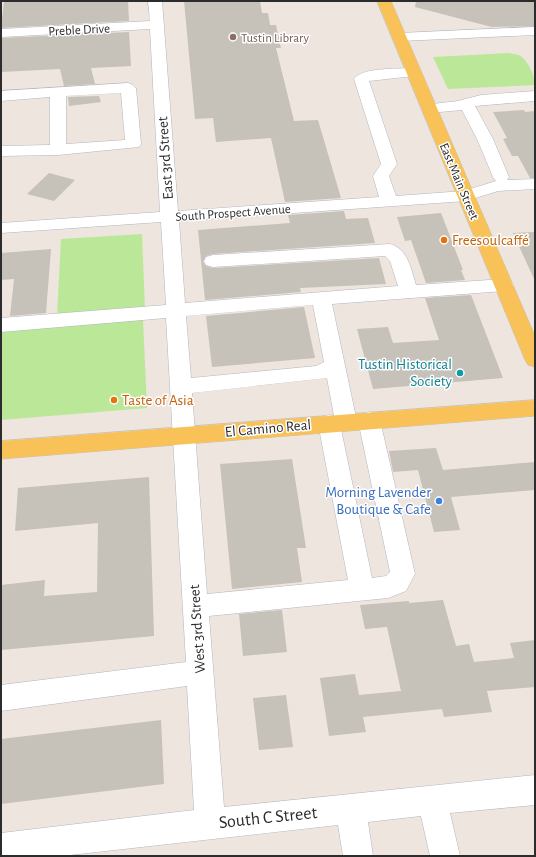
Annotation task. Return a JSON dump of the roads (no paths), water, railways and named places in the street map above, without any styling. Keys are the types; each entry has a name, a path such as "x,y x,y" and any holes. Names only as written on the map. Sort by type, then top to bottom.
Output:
{"main road":[{"name":"East Main Street","path":"384,1 535,360"},
{"name":"El Camino Real","path":"1,450 348,421 535,408"}],"street":[{"name":"East 3rd Street","path":"155,1 156,25 144,86 149,144 169,217 184,434"},
{"name":"Preble Drive","path":"1,33 156,25"},
{"path":"400,37 535,30"},
{"path":"389,201 381,176 382,172 389,164 361,79 370,75 414,72"},
{"path":"1,96 144,86 149,144 58,150 1,151"},
{"path":"58,92 58,150"},
{"path":"429,108 466,104 482,100 535,96"},
{"path":"466,104 485,138 501,177"},
{"path":"462,188 501,177 535,174"},
{"path":"462,188 535,184"},
{"name":"South Prospect Avenue","path":"1,228 389,201 462,188"},
{"path":"213,261 390,250 399,259 409,292"},
{"path":"1,325 321,298 504,285"},
{"path":"195,606 388,587 397,584 403,574 348,421 321,298"},
{"path":"181,386 320,373 335,365"},
{"path":"348,421 362,589"},
{"name":"West 3rd Street","path":"184,434 210,823"},
{"path":"1,698 200,672"},
{"name":"South C Street","path":"1,848 210,823 535,790"},
{"path":"432,801 445,856"},
{"path":"351,809 358,856"}],"place":[{"name":"Tustin Library","path":"233,37"},
{"name":"Freesoulcaffé","path":"444,240"},
{"name":"Tustin Historical Society","path":"460,373"},
{"name":"Taste of Asia","path":"114,400"},
{"name":"Morning Lavender Boutique & Cafe","path":"439,501"}]}
